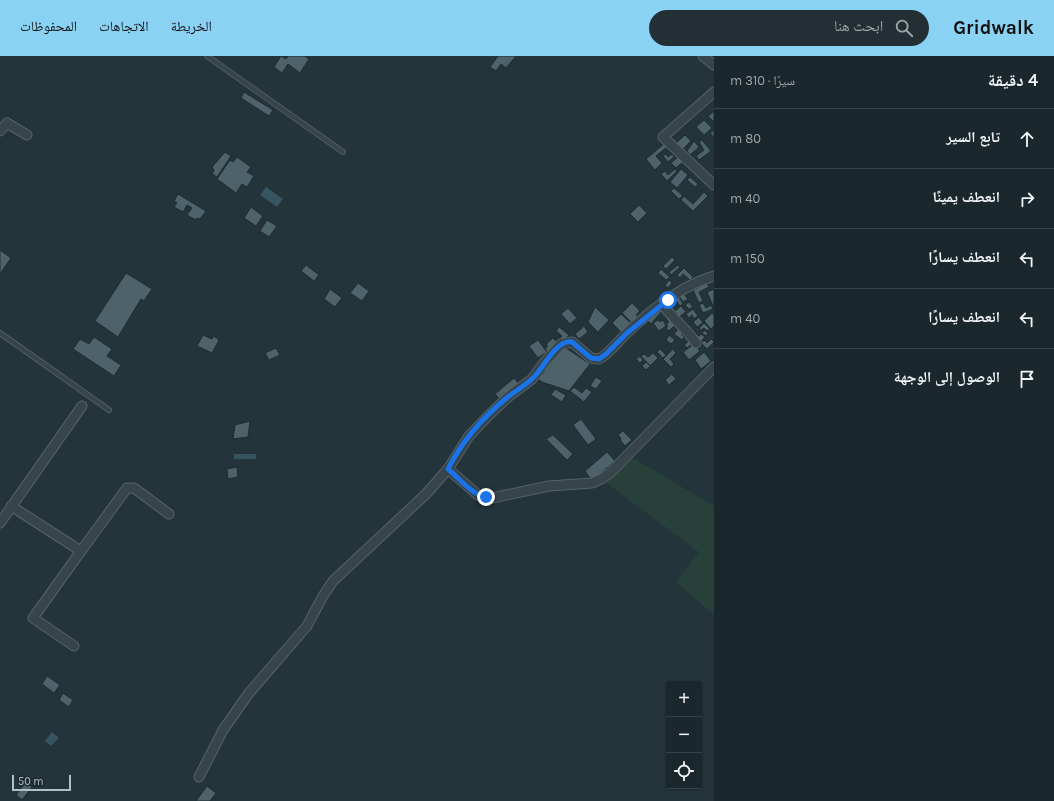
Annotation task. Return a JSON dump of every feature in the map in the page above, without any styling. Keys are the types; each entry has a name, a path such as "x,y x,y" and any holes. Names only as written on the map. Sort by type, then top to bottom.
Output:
{"street":[{"path":"703,56 714,65"},
{"path":"714,92 664,137 714,185"},
{"path":"0,130 7,123 27,135"},
{"path":"199,777 223,730 249,693 307,626 322,596 333,581 426,494 448,469 469,436 508,397 532,379 543,364 562,344 572,342 591,358 599,359 662,304 691,286 714,276"},
{"path":"662,304 669,314 685,328 696,343"},
{"path":"448,469 474,492 486,497 507,495 549,486 598,481 615,468 714,367"},
{"path":"0,523 82,406"},
{"path":"74,646 34,618 81,551 127,488 134,488 169,514"},
{"path":"12,506 81,551"}],"lane":[{"path":"207,56 343,152"},
{"path":"0,333 109,410"}],"green space":[{"path":"628,455 714,506 714,615 676,582 699,552 601,479"}],"water":[{"path":"266,187 283,199 277,207 260,195"},
{"path":"234,454 256,454 256,459 234,459"},
{"path":"52,732 59,738 51,746 45,741"}],"building":[{"path":"281,56 286,59 288,56 305,56 309,59 300,73 288,64 282,73 274,67"},
{"path":"498,56 516,56 506,68 501,64 496,71 490,67"},
{"path":"244,92 273,110 269,116 241,98"},
{"path":"714,111 714,122 708,116"},
{"path":"704,120 712,128 704,135 696,127"},
{"path":"714,130 714,138 710,133"},
{"path":"685,135 691,141 680,152 674,145"},
{"path":"702,140 711,151 699,160 696,156 704,150 699,142"},
{"path":"694,141 699,147 690,155 687,151"},
{"path":"665,143 668,146 656,156 662,163 655,170 646,159"},
{"path":"225,152 231,156 217,177 212,174 214,170 212,167"},
{"path":"666,154 668,157 672,154 674,157 668,162 663,156"},
{"path":"679,156 684,161 676,168 671,163"},
{"path":"237,157 251,167 247,172 254,176 247,187 242,184 236,193 217,179 230,160 233,162"},
{"path":"675,169 677,171 667,181 661,174 665,171 668,175"},
{"path":"681,169 688,175 677,188 670,182"},
{"path":"690,177 698,184 695,187 687,180"},
{"path":"674,188 683,196 679,199 671,191"},
{"path":"704,192 708,196 693,211 681,200 684,196 693,204"},
{"path":"178,194 206,211 200,219 197,218 196,220 187,215 192,208 187,205 183,212 174,207 177,203 174,201"},
{"path":"639,205 647,213 638,222 630,214"},
{"path":"251,207 263,216 256,226 244,218"},
{"path":"267,220 277,226 269,237 260,231"},
{"path":"0,250 11,258 0,274"},
{"path":"672,257 675,260 666,269 663,266"},
{"path":"306,265 319,275 314,281 301,271"},
{"path":"678,265 680,267 671,275 669,272"},
{"path":"684,268 693,277 690,280 683,274 680,278 677,275"},
{"path":"661,269 670,277 666,280 658,273"},
{"path":"126,273 152,289 144,301 141,299 118,337 95,321"},
{"path":"669,280 672,283 668,288 665,285"},
{"path":"358,283 369,291 362,301 350,293"},
{"path":"707,283 709,287 699,292 703,301 699,303 693,290"},
{"path":"330,289 342,298 335,307 324,299"},
{"path":"714,289 714,308 707,292"},
{"path":"683,293 688,299 683,302 679,296"},
{"path":"679,297 683,304 680,306 675,299"},
{"path":"689,302 693,307 689,309 685,305"},
{"path":"632,303 640,311 636,315 639,317 633,324 622,313"},
{"path":"703,303 706,308 711,305 713,309 703,313 699,305"},
{"path":"681,306 686,312 679,317 675,311"},
{"path":"595,307 609,320 598,332 588,322"},
{"path":"568,308 577,318 570,324 561,314"},
{"path":"660,309 662,311 651,324 647,320"},
{"path":"693,309 698,316 694,319 692,315 689,318 686,314"},
{"path":"712,313 714,315 714,326 711,329 704,321"},
{"path":"621,314 632,324 623,334 612,323"},
{"path":"670,316 677,323 669,331 666,328 668,326 666,324 669,322 666,319"},
{"path":"699,317 703,323 697,327 693,322"},
{"path":"658,320 660,322 663,320 666,326 659,331 653,323"},
{"path":"704,323 710,329 707,331 704,328 701,330 699,328"},
{"path":"584,326 588,332 579,339 575,334"},
{"path":"559,327 569,335 561,344 558,341 562,336 556,331"},
{"path":"680,327 684,331 681,334 684,337 682,340 674,334"},
{"path":"705,330 708,334 706,336 702,333"},
{"path":"696,334 699,336 701,334 705,337 700,343 693,337"},
{"path":"203,335 212,339 214,336 219,340 212,353 197,346"},
{"path":"669,335 675,340 671,344 666,340"},
{"path":"94,337 112,349 107,356 121,365 114,376 73,349 80,339 89,344"},
{"path":"553,338 560,345 550,354 545,349 548,346 546,344"},
{"path":"711,339 714,342 707,349 701,343 704,340 707,343"},
{"path":"538,340 547,352 538,358 529,346"},
{"path":"690,340 693,343 687,348 684,345"},
{"path":"694,344 700,351 689,360 683,352"},
{"path":"563,346 590,364 569,391 542,382 538,379 544,372 545,366"},
{"path":"276,348 280,355 269,360 265,353"},
{"path":"660,349 666,355 663,358 657,352"},
{"path":"673,349 676,353 670,359 674,364 671,367 663,359"},
{"path":"704,352 711,361 701,369 695,360"},
{"path":"653,353 658,358 650,366 641,356 644,354 648,357"},
{"path":"640,356 643,360 640,363 636,359"},
{"path":"646,362 651,366 646,370 642,366"},
{"path":"672,374 676,379 669,385 665,380"},
{"path":"596,377 602,381 596,389 590,386"},
{"path":"514,378 520,385 501,401 495,394"},
{"path":"574,387 582,393 586,388 592,392 584,402 570,391"},
{"path":"555,389 566,395 562,402 551,395"},
{"path":"581,419 596,439 588,445 573,425"},
{"path":"250,421 248,437 233,439 235,425"},
{"path":"623,431 632,440 625,446 618,435"},
{"path":"553,435 573,454 567,460 546,439"},
{"path":"607,452 615,461 594,479 590,478 585,471"},
{"path":"237,467 238,477 228,479 227,469"},
{"path":"47,676 60,685 54,693 42,684"},
{"path":"63,693 73,700 69,707 59,700"},
{"path":"26,782 32,787 22,800 16,795"},
{"path":"207,786 216,793 210,801 196,801"}],"route":[{"path":"486,497 478,495 448,469 469,436 508,397 538,374 543,364 562,344 572,342 594,360 599,359 603,357 655,308 668,300"}]}
